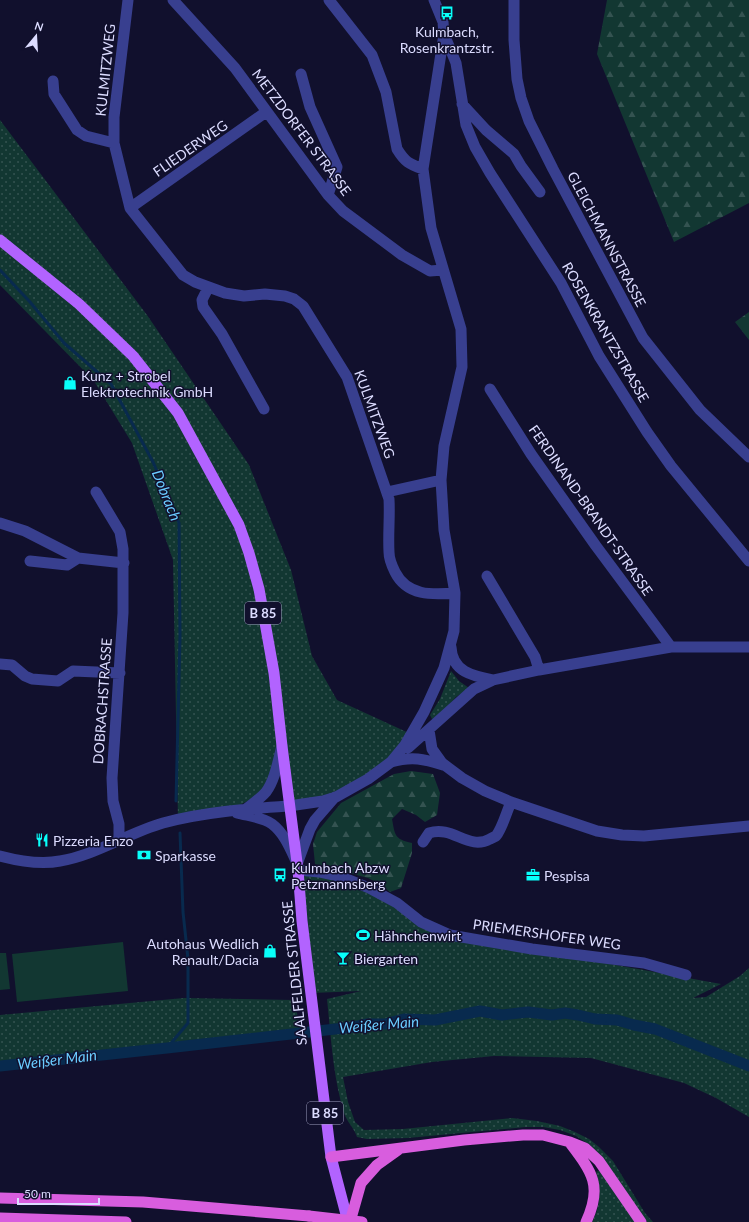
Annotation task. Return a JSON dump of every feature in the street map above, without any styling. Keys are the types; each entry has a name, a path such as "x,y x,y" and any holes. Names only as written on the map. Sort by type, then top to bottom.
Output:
{"highway":[{"path":"331,1157 464,1140 523,1135 543,1135 570,1142 585,1148 599,1161 641,1222"},
{"path":"570,1142 586,1164 593,1180 595,1192 593,1208 586,1222"},
{"path":"349,1222 361,1183 377,1165 399,1149"},
{"path":"0,1198 143,1202 362,1222"},
{"path":"0,1218 126,1222"}],"main road":[{"name":"SAALFELDER STRASSE","path":"0,240 79,304 133,356 178,413 239,525 249,553 259,589 274,673 331,1157 349,1222"}],"street":[{"name":"KULMITZWEG","path":"128,0 114,117 114,143 130,208 183,275 195,282 208,288 244,296 265,294 285,296 294,299 303,306 348,377 389,498 390,516 388,553 391,565 398,579 417,592 434,595 455,593"},
{"name":"METZDORFER STRASSE","path":"173,0 235,68 328,195 343,211 402,255 430,270 443,270"},
{"path":"329,0 372,55 386,92 397,149 409,164 423,169"},
{"path":"392,762 405,745 416,726 444,668 454,631 455,593 444,530 440,480 444,446 462,367 461,329 431,228 423,169 444,34 443,22 434,0"},
{"name":"GLEICHMANNSTRASSE","path":"514,0 514,40 517,79 521,98 529,121 553,169 643,338 700,410 749,457"},
{"name":"ROSENKRANTZSTRASSE","path":"444,34 456,63 462,104 468,131 475,147 490,173 561,283 599,356 643,426 671,466 749,561"},
{"path":"301,74 310,107 337,167 328,195"},
{"name":"KULMITZWEG","path":"53,81 54,94 77,130 86,136 114,143"},
{"path":"462,104 486,130 514,154 540,192"},
{"name":"FLIEDERWEG","path":"130,208 266,112"},
{"path":"208,288 202,300 203,307 222,334 264,408"},
{"name":"FERDINAND-BRANDT-STRASSE","path":"490,389 531,454 596,546 671,647"},
{"path":"386,492 440,480"},
{"name":"DOBRACHSTRASSE","path":"96,492 120,532 124,549 124,590 120,673 114,730 112,778 113,801 119,824 119,840"},
{"path":"0,523 25,531 78,558 124,563"},
{"path":"30,561 67,565 78,558"},
{"path":"487,576 535,657 539,670"},
{"path":"451,644 451,651 459,668 472,676 493,680"},
{"path":"0,856 20,861 60,861 88,853 162,824 190,817 246,809 289,806 323,801 336,797 392,762 474,689 493,680 539,670 671,647 749,647"},
{"path":"0,664 12,665 25,676 32,679 45,680 58,680 73,671 120,673"},
{"path":"416,726 429,730"},
{"path":"429,730 432,749 445,765 462,778 485,791 511,802 597,831 622,835 644,836 749,826"},
{"path":"246,809 267,791 282,746"},
{"path":"392,762 403,758 421,758 445,765"},
{"path":"297,865 310,828 315,820 336,797"},
{"path":"423,842 429,833 435,830 445,831 470,841 483,843 496,836 511,802"},
{"path":"228,811 254,817 272,824 283,835 297,865"},
{"name":"PRIEMERSHOFER WEG","path":"297,865 310,871 338,876 369,888 397,903 421,922 450,935 532,949 644,963 686,975"}],"green space":[{"path":"607,0 749,0 749,203 674,242 597,54"},
{"path":"0,120 147,315 249,465 291,570 312,656 337,700 411,734 391,762 336,797 289,806 281,752 267,791 228,811 178,820 173,560 132,443 94,381 0,285"},
{"path":"749,312 749,340 735,322"},
{"path":"451,671 459,681 469,688 456,697 437,718 432,719 430,715 440,699"},
{"path":"411,771 433,774 440,793 437,815 425,822 416,815 402,809 392,819 396,836 402,840 412,843 412,853 401,888 390,892 380,884 368,878 315,864 313,844 317,832 341,803 394,774"},
{"path":"298,870 338,877 450,935 721,984 693,998 706,997 740,976 749,968 749,1117 716,1098 684,1083 591,1058 494,1056 432,1062 343,1077 348,1102 355,1122 364,1130 403,1129 512,1118 560,1126 575,1132 589,1139 613,1161 645,1213 653,1222 647,1222 590,1145 576,1136 560,1130 543,1127 526,1127 408,1138 367,1139 357,1137 345,1116 340,1099 333,1057 327,999 361,991 311,993"},
{"path":"123,942 128,991 17,1002 12,954"},
{"path":"0,953 6,953 10,989 0,990"},
{"path":"184,998 293,1000 302,1030 0,1063 0,1015"},
{"path":"600,1170 635,1222 592,1222 599,1204 599,1185 596,1172"}],"waterway":[{"name":"Dobrach","path":"0,270 30,302 64,343 111,384 153,462 179,523 180,636 176,801"},
{"name":"Dobrach","path":"167,1048 188,1023 188,959 183,912 180,833"},
{"name":"Weißer Main","path":"0,1066 353,1027 366,1024 385,1024 404,1019 435,1020 480,1011 502,1015 528,1012 552,1015 565,1013 595,1019 617,1020 655,1029 749,1066"}],"place":[{"name":"Kulmbach, Rosenkrantzstr.","path":"447,13"},
{"name":"Kunz + Strobel Elektrotechnik GmbH","path":"70,383"},
{"name":"Pizzeria Enzo","path":"42,840"},
{"name":"Sparkasse","path":"144,855"},
{"name":"Kulmbach Abzw Petzmannsberg","path":"280,875"},
{"name":"Pespisa","path":"533,875"},
{"name":"Hähnchenwirt","path":"363,935"},
{"name":"Autohaus Wedlich Renault/Dacia","path":"270,951"},
{"name":"Biergarten","path":"343,958"}]}
